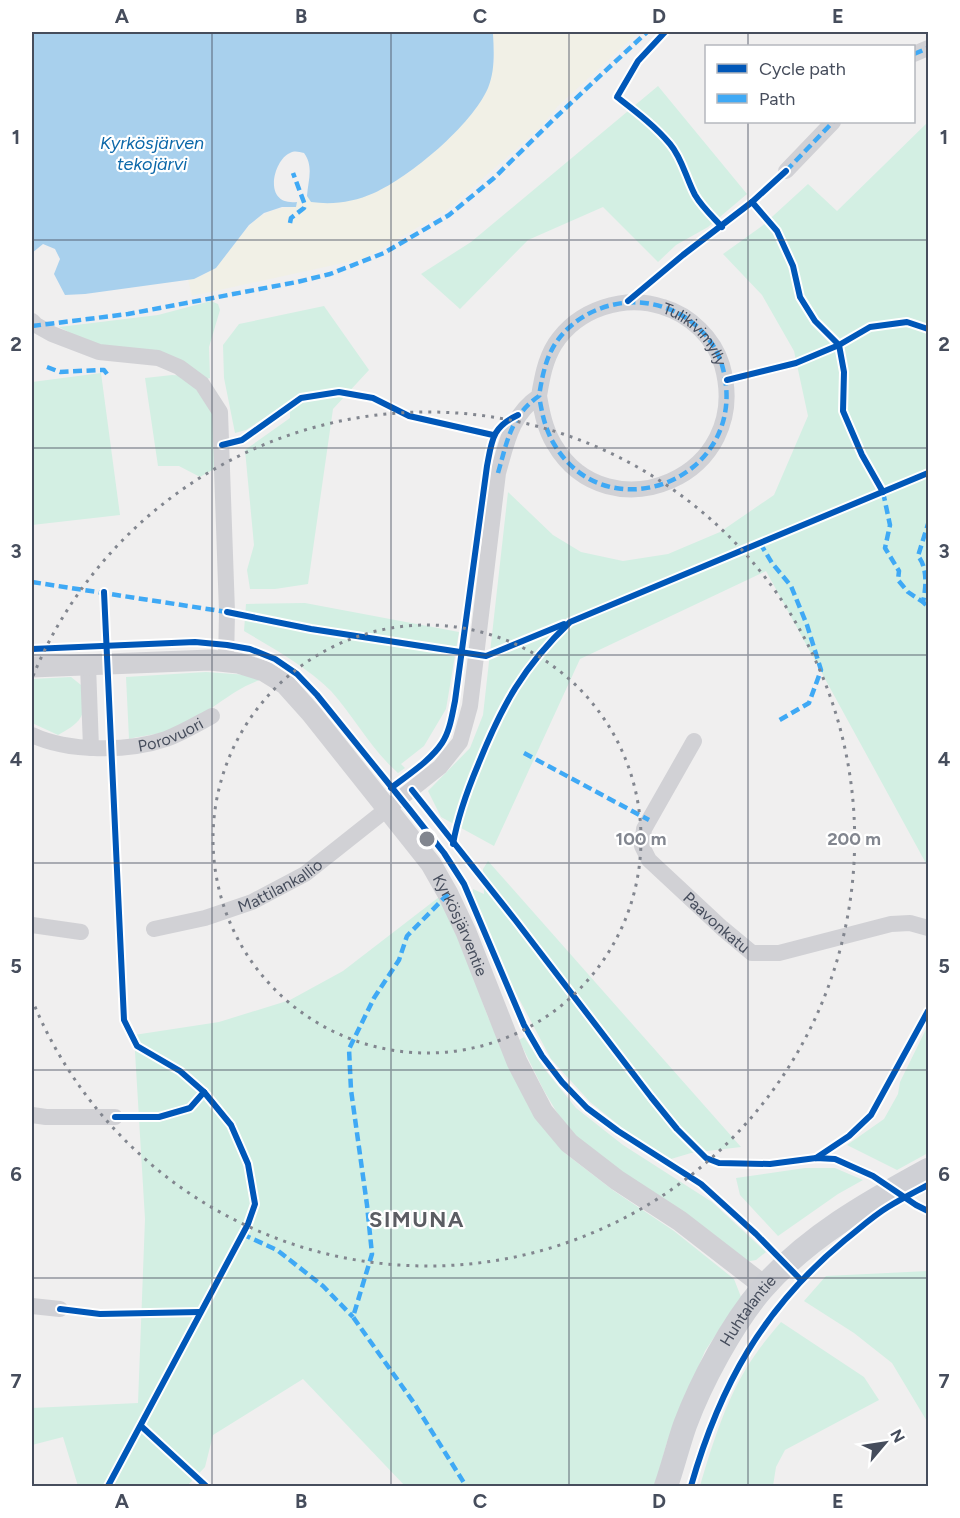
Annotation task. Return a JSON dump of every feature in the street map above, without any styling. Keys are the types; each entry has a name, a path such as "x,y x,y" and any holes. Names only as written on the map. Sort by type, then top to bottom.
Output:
{"main road":[{"name":"Huhtalantie","path":"666,1486 685,1424 709,1373 735,1326 764,1287 818,1237 879,1196 928,1170"}],"street":[{"path":"786,171 831,123"},
{"name":"Tulikivimylly","path":"628,302 651,303 673,310 692,322 709,338 720,358 727,380 728,404 723,427 712,447 697,465 678,478 656,487 632,489 609,486 588,477 569,463 554,444 544,423 539,396 543,371 555,344 574,323 599,308 628,302"},
{"path":"32,321 52,334 99,352 158,358 179,367 202,384 220,412 227,612 226,662"},
{"path":"386,809 440,767 460,742 470,706 498,473 507,439 518,415 539,396"},
{"name":"Kyrkösjärventie","path":"32,668 210,660 238,663 264,671 285,684 311,713 431,864 448,894 517,1062 543,1112 569,1143 617,1180 680,1221 764,1287"},
{"path":"88,665 91,748"},
{"name":"Porovuori","path":"32,735 62,745 91,748 138,746 164,740 212,716"},
{"name":"Paavonkatu","path":"694,741 644,829 642,846 648,860 752,953 779,953 891,924 910,923 928,928"},
{"name":"Mattilankallio","path":"154,929 206,918 252,902 305,874 386,809"},
{"path":"32,925 81,932"},
{"path":"32,1115 115,1117"},
{"path":"32,1306 60,1309"}],"green space":[{"path":"658,86 747,194 708,227 676,245 658,262 603,207 528,240 460,309 421,274 471,242"},
{"path":"928,122 928,867 766,571 580,659 494,846 441,817 428,791 470,748 483,715 508,492 553,535 581,552 623,561 668,554 720,532 774,495 808,416 794,351 762,295 723,254 762,226 808,184 837,211"},
{"path":"211,301 218,304 220,310 209,347 210,378 207,379 80,338 59,327 158,315"},
{"path":"324,306 369,370 333,409 308,584 275,589 250,589 247,570 254,545 245,450 290,418 290,401 246,430 235,433 224,378 223,345 239,324"},
{"path":"101,373 120,515 32,525 32,382"},
{"path":"185,376 193,384 209,406 216,424 214,469 200,477 179,466 158,466 145,378"},
{"path":"305,603 459,632 446,709 424,746 401,764 405,768 398,773 379,753 331,691 289,658 244,631 246,604"},
{"path":"206,672 248,675 260,680 249,684 179,727 129,739 126,677"},
{"path":"71,677 81,685 82,716 74,725 58,735 32,723 32,679"},
{"path":"488,861 741,1147 691,1153 671,1159 630,1134 590,1102 551,1059 509,980 473,895 473,889 484,894 483,869"},
{"path":"443,894 488,1017 531,1111 566,1154 614,1191 674,1231 734,1279 741,1297 705,1351 667,1442 655,1486 405,1486 303,1379 213,1435 205,1467 187,1486 78,1486 63,1437 32,1445 32,1408 138,1403 145,1219 134,1035 219,1022 290,1000 343,971"},
{"path":"928,1025 928,1153 897,1170 847,1145 884,1119 898,1094 900,1082"},
{"path":"524,1037 546,1071 576,1108 623,1145 712,1202 766,1252 756,1260 745,1262 602,1159 577,1137 559,1116 543,1089 519,1040"},
{"path":"805,1168 835,1168 863,1180 838,1194 778,1236 740,1195 736,1178"},
{"path":"928,1271 928,1423 892,1363 854,1333 804,1301 826,1276"},
{"path":"781,1322 864,1377 879,1400 785,1450 776,1467 773,1486 700,1486 716,1435 737,1385 758,1351"}],"sand":[{"path":"495,32 639,32 558,106 540,128 447,210 366,258 192,296 188,279 204,274 217,265 259,217 275,210 296,207 297,202 307,196 311,202 374,193 408,173 441,146 474,111 494,62 493,34"}],"water":[{"name":"Kyrkösjärven tekojärvi","path":"32,32 491,32 494,61 488,88 468,118 422,163 389,185 351,201 311,202 307,196 309,163 304,153 292,152 279,164 274,181 278,197 286,201 297,202 296,207 282,207 264,213 249,225 216,268 194,279 65,295 54,274 60,259 55,249 43,244 32,253"}],"marked path":[{"path":"32,326 128,314 297,282 330,274 384,253 449,215 494,178 647,32"},
{"path":"915,54 928,48"},
{"path":"786,171 832,123"},
{"path":"290,223 291,218 305,205 293,173"},
{"path":"498,473 511,430 522,412 539,396 546,363 555,344 576,322 589,313 603,308 633,302 648,303 673,311 700,329 713,346 722,365 726,404 717,438 697,463 670,481 639,489 608,486 578,472 554,444 544,421 539,396"},
{"path":"47,367 60,372 104,370 107,374"},
{"path":"883,492 890,525 885,548 899,571 898,580 908,592 923,602"},
{"path":"926,605 923,602 925,572 918,556 928,524"},
{"path":"760,543 772,563 791,586 807,625 821,670 809,703 778,721"},
{"path":"32,582 227,612"},
{"path":"524,753 649,820"},
{"path":"448,894 407,936 399,960 374,998 349,1049 351,1090 372,1254 353,1317 414,1403 466,1486"},
{"path":"242,1234 277,1250 323,1286 353,1317"}],"cycle path":[{"path":"665,32 638,61 617,97 670,144 681,162 695,195 722,227"},
{"path":"628,301 752,202 786,171"},
{"path":"752,202 777,231 793,266 800,297 815,321 839,345 844,372 843,411 862,455 883,492"},
{"path":"727,380 796,363 839,345 870,327 907,322 928,329"},
{"path":"222,445 242,440 301,398 339,392 373,398 409,416 493,435"},
{"path":"391,788 432,756 442,743 449,728 455,701 490,449 498,430 518,415"},
{"path":"453,844 470,784 505,705 539,655 570,622 928,473"},
{"path":"104,592 124,1020 137,1046 180,1071 204,1092 231,1125 248,1164 255,1204 248,1224 108,1486"},
{"path":"227,612 311,629 486,656 564,624"},
{"path":"32,649 195,642 227,645 250,649 275,659 297,674 317,695 444,853 464,884 524,1025 542,1056 562,1082 587,1108 618,1131 701,1184 756,1234 801,1280"},
{"path":"412,790 651,1097 677,1129 706,1158 719,1163 770,1164 816,1158 835,1159 873,1176 928,1211"},
{"path":"816,1158 849,1136 871,1115 928,1011"},
{"path":"115,1117 159,1117 190,1108 204,1092"},
{"path":"691,1486 716,1415 731,1382 748,1351 790,1293 816,1266 871,1218 928,1185"},
{"path":"60,1309 100,1314 200,1312"},
{"path":"141,1426 206,1486"}],"district":[{"name":"SIMUNA","path":"417,1219"}]}
